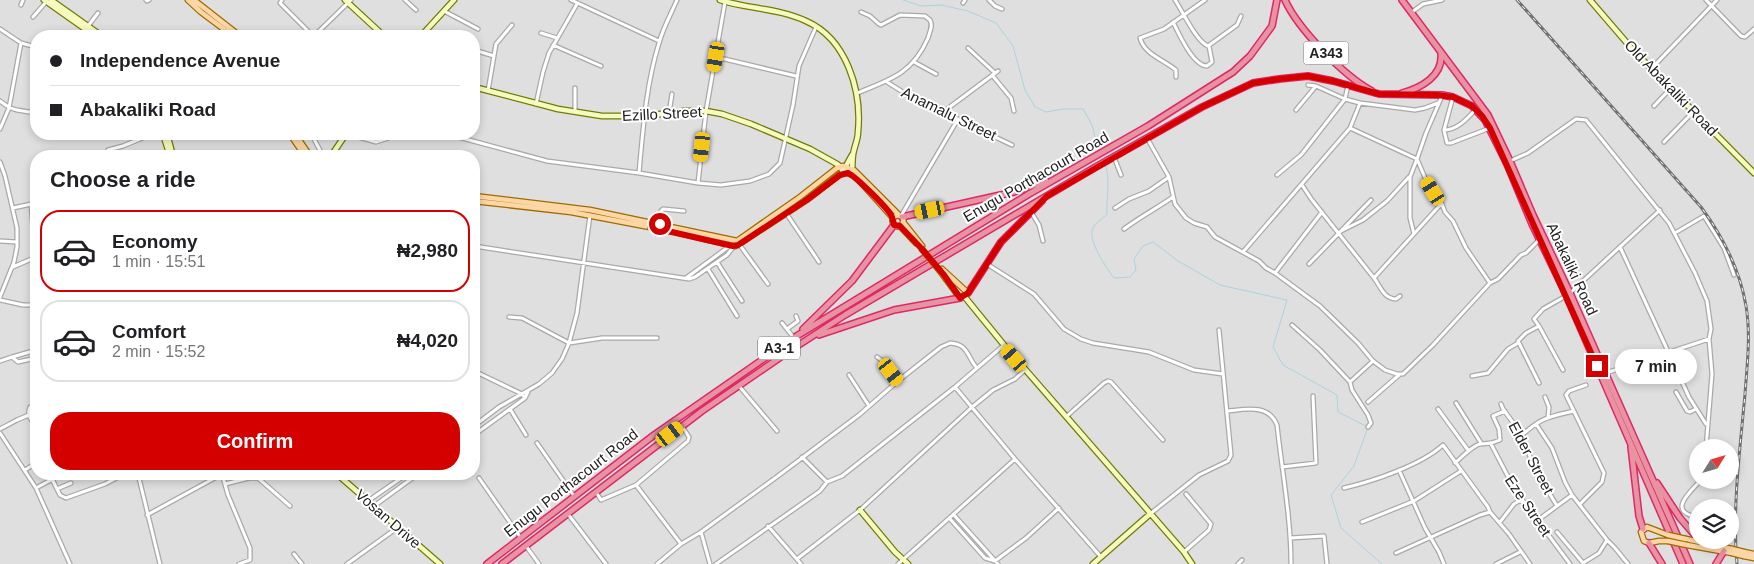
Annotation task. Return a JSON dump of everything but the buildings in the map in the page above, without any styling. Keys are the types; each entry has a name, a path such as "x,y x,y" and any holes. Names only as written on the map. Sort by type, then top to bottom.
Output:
{"highway":[{"name":"Enugu Porthacourt Road","path":"487,564 689,409 794,337 1058,177 1199,95 1242,64 1272,26 1277,0"},
{"name":"A343","path":"1285,0 1295,17 1328,56 1354,80 1379,94 1442,95 1467,103 1476,110"},
{"name":"Abakaliki Road","path":"1402,0 1488,115 1568,294 1606,373 1690,564"},
{"name":"A343","path":"1396,94 1411,91 1433,77 1441,67 1441,52"},
{"name":"A3-1","path":"502,564 682,426 809,338 1112,157 1202,107 1253,83 1308,76 1379,94"},
{"name":"Abakaliki Road","path":"1476,110 1490,128 1540,240 1568,294 1683,564"},
{"path":"794,337 852,281 900,220 1014,192 1058,177"},
{"path":"809,338 894,310 964,296 1001,242 1047,196"},
{"path":"1630,442 1639,516 1643,529"},
{"path":"1649,471 1689,529"},
{"path":"1649,543 1662,564"},
{"path":"1716,564 1724,552"}],"main road":[{"path":"188,0 228,30"},
{"path":"194,0 202,10"},
{"path":"480,202 651,225 660,224 735,243 831,173 844,166 852,171 900,220 964,296"},
{"path":"852,171 893,218 900,220"},
{"path":"480,197 590,210 735,243 786,213 844,173 852,171"},
{"path":"941,270 964,296"},
{"path":"1687,542 1659,541 1649,543 1641,537 1643,529 1651,527 1687,542 1724,552 1732,551"},
{"path":"1724,549 1754,558"},
{"path":"1744,554 1754,554"}],"street":[{"path":"21,5 23,0"},
{"path":"33,17 47,0"},
{"path":"47,0 94,30"},
{"path":"47,0 88,30"},
{"path":"406,0 416,10"},
{"path":"426,30 454,0"},
{"path":"571,0 659,41"},
{"path":"639,173 644,116 651,76 659,41 677,0"},
{"path":"698,183 722,0 778,11 805,20 816,26 842,55 857,93 858,132 853,154 852,171"},
{"path":"989,0 995,6 1002,9"},
{"path":"1175,0 1203,44 1209,46"},
{"path":"1176,76 1176,70 1150,52 1141,43 1141,37 1164,28 1205,0"},
{"path":"1412,12 1424,2 1442,0"},
{"name":"Old Abakaliki Road","path":"1590,0 1633,50 1754,172"},
{"path":"1706,0 1741,36 1745,36 1754,29"},
{"path":"1652,68 1717,0"},
{"path":"280,1 307,30"},
{"path":"319,30 348,1 378,30"},
{"path":"536,104 545,62 577,4"},
{"path":"444,10 478,30"},
{"path":"857,93 887,82 902,74 914,62 925,46 932,28 932,23 928,17 900,15 881,25 870,16 860,12"},
{"path":"88,26 98,13"},
{"path":"1209,46 1237,25 1241,16"},
{"path":"1172,22 1189,51 1203,66 1207,66 1212,62 1209,46"},
{"path":"488,91 496,44 512,25"},
{"path":"469,140 548,161 698,183 730,185 764,177 780,163 793,105 796,76 816,26"},
{"path":"0,29 21,44 30,46"},
{"path":"540,33 557,38"},
{"path":"0,129 9,108 21,44"},
{"path":"553,46 602,66"},
{"path":"968,48 995,73 1011,98 1014,110"},
{"path":"480,52 494,56"},
{"path":"716,57 796,76"},
{"path":"914,62 936,74"},
{"path":"942,112 995,73"},
{"name":"Anamalu Street","path":"887,82 909,96 1012,145"},
{"path":"1308,85 1316,86 1345,99 1360,103 1415,110 1438,103"},
{"path":"1277,175 1301,155 1345,99 1348,85"},
{"path":"1296,110 1316,86"},
{"path":"575,88 575,112"},
{"path":"1654,106 1671,88"},
{"name":"Ezillo Street","path":"480,89 536,104 602,116 644,116 706,111 739,119 844,166"},
{"path":"669,113 672,94"},
{"path":"1339,232 1369,216 1387,202 1410,176 1442,95"},
{"path":"1453,97 1444,130 1449,144 1490,128"},
{"path":"0,101 16,111 30,112"},
{"path":"1243,252 1350,128 1360,103"},
{"path":"1444,130 1456,128 1476,110"},
{"path":"1664,142 1694,111"},
{"path":"1510,161 1528,152 1576,119 1586,120 1660,210 1675,232 1707,301 1711,329 1709,339 1712,374 1706,439"},
{"path":"900,220 958,120"},
{"path":"1350,128 1417,159 1426,180 1442,204 1466,248 1490,283"},
{"path":"1148,138 1169,177 1175,204 1186,218 1207,227 1215,237 1259,261 1320,306 1358,343 1373,361 1385,370 1400,375"},
{"path":"108,150 138,140"},
{"path":"335,150 341,140"},
{"path":"369,140 376,142 382,140"},
{"path":"844,173 844,166 853,154"},
{"path":"1112,157 1121,175"},
{"path":"828,158 831,165 831,173"},
{"path":"0,162 17,224 17,242 12,268 0,298 23,305 30,305"},
{"path":"1410,176 1410,218 1414,234"},
{"path":"1115,208 1129,199 1149,191 1169,177"},
{"path":"1302,184 1386,295 1393,299 1400,296"},
{"path":"1124,229 1150,210 1157,208 1174,196"},
{"path":"1309,264 1372,200"},
{"path":"13,208 30,204"},
{"path":"1374,278 1442,204"},
{"path":"480,422 528,392 558,366 569,343 576,313 590,210"},
{"path":"660,224 661,210 684,211"},
{"path":"1563,370 1534,319 1543,309 1568,294 1660,210"},
{"path":"1031,211 1040,225 1043,241"},
{"path":"1275,273 1322,212"},
{"path":"786,213 818,262"},
{"path":"1675,232 1704,216 1724,248 1734,275"},
{"path":"1368,402 1428,350 1490,283 1498,279 1521,255 1526,253 1540,240"},
{"path":"0,241 17,242"},
{"path":"480,247 692,279 731,251 735,243"},
{"path":"685,278 735,243"},
{"path":"735,243 768,284"},
{"path":"1620,247 1696,409 1707,425"},
{"path":"12,268 30,260"},
{"path":"717,262 742,302"},
{"path":"987,264 1034,294 1064,328 1092,343 1149,352 1194,370 1223,374"},
{"path":"708,269 737,316"},
{"path":"964,296 1025,370 1184,552 1192,564"},
{"path":"787,329 798,321 796,316"},
{"path":"509,317 522,318 569,343 602,338 658,338"},
{"path":"782,323 794,337"},
{"path":"1292,325 1320,350 1350,382 1352,390 1368,415 1371,423 1368,427"},
{"path":"1472,376 1488,373 1508,349 1518,343 1521,337 1539,326"},
{"path":"1093,564 1150,514 1199,475 1228,461 1231,455 1228,411 1219,330"},
{"path":"1606,373 1709,339"},
{"path":"657,564 681,544 700,532 869,406 898,380 941,347 950,343 967,350 970,359 976,367"},
{"path":"1518,343 1539,383"},
{"path":"716,564 820,491 827,482 842,476 955,387 976,367 1004,345"},
{"path":"0,360 30,352"},
{"path":"12,357 18,362 30,359"},
{"path":"877,357 884,362 898,380"},
{"path":"1350,382 1373,361"},
{"path":"797,560 860,510 971,408 993,390 1015,379 1025,370"},
{"path":"480,374 522,394 525,398"},
{"path":"849,375 869,406"},
{"path":"1067,416 1108,381 1111,382 1163,440"},
{"path":"1580,504 1602,482 1604,473 1584,436 1566,395 1569,391 1586,385"},
{"path":"740,386 777,431"},
{"path":"955,387 971,408 1101,557"},
{"path":"480,431 525,398 528,392"},
{"path":"1676,392 1687,411 1690,412 1696,409"},
{"path":"1282,467 1316,463 1313,396"},
{"path":"1545,397 1549,407 1548,417"},
{"path":"1456,403 1481,444"},
{"name":"Elder Street","path":"1501,404 1522,435 1536,471 1557,506"},
{"path":"30,407 28,414 0,431 30,478"},
{"path":"510,409 526,435"},
{"path":"1228,411 1259,409 1267,411 1277,425 1290,519 1291,564"},
{"path":"1438,409 1468,450"},
{"path":"1455,462 1468,450 1480,443 1491,444 1499,440 1500,437 1493,416 1504,411"},
{"path":"1522,435 1548,417 1574,411"},
{"path":"1536,424 1552,448 1572,495 1628,564"},
{"path":"595,492 601,500 636,485 688,441 689,437 682,426"},
{"path":"537,443 574,496"},
{"path":"1344,488 1399,470 1430,454 1443,444 1490,512 1500,522 1530,564"},
{"name":"Eze Street","path":"1491,444 1524,502 1570,564"},
{"path":"802,457 827,482"},
{"path":"898,564 1015,459"},
{"path":"25,470 30,467"},
{"path":"1399,470 1425,528 1444,564"},
{"path":"1362,522 1414,501 1461,471"},
{"path":"480,479 521,538"},
{"path":"31,480 70,564"},
{"path":"36,488 50,480"},
{"path":"52,480 62,496 66,498 113,480"},
{"path":"139,480 160,564"},
{"path":"147,515 211,480"},
{"path":"224,480 250,548 251,556 247,562 239,564"},
{"path":"225,484 247,480"},
{"path":"260,480 290,506"},
{"name":"Vosan Drive","path":"344,480 440,564"},
{"path":"368,501 398,480"},
{"path":"374,506 410,480"},
{"path":"57,489 71,483"},
{"path":"636,485 681,544"},
{"path":"1689,514 1685,513 1682,503 1692,489"},
{"path":"1184,552 1209,530 1212,524 1186,494"},
{"path":"1538,520 1572,495"},
{"path":"1500,522 1514,504 1519,501 1524,502"},
{"path":"996,562 1059,508"},
{"path":"860,510 895,552 908,564"},
{"path":"1396,553 1490,512"},
{"path":"568,513 606,564"},
{"path":"954,515 996,562"},
{"path":"950,518 985,558 996,562"},
{"path":"768,526 801,564"},
{"path":"349,563 397,528"},
{"path":"700,532 710,564"},
{"path":"1557,532 1583,563 1599,553 1607,540"},
{"path":"1290,538 1324,536 1327,564"},
{"path":"526,546 539,564"},
{"path":"1496,564 1520,552"},
{"path":"294,554 302,564"},
{"path":"1238,564 1242,560"}],"shaded area":[{"path":"0,0 1754,0 1754,564 0,564"}],"waterway":[{"path":"903,0 921,6 941,5 968,11 996,23 1013,46 1025,90 1035,107 1046,112 1063,109 1083,109 1092,125 1099,151"},
{"path":"1105,164 1108,182 1107,214 1094,226 1092,233 1095,247 1114,278 1130,277 1136,270 1134,259 1143,246 1153,242 1178,261 1220,285 1287,300 1273,347 1283,365 1337,395 1338,412 1368,427 1354,466 1331,495 1341,528 1382,564"}],"railway":[{"path":"1517,0 1701,207 1730,254 1740,280 1746,306 1748,339 1736,500 1737,564"}],"route":[{"path":"660,224 651,223 650,227 733,246 738,245 808,199 843,173 848,173 855,176 884,207 893,218 892,222 894,225 900,226 921,248 953,286 960,298 968,293 1001,242 1047,196 1202,107 1253,83 1308,76 1379,94 1447,96 1472,106 1490,128 1554,272 1560,280 1597,366"}]}
